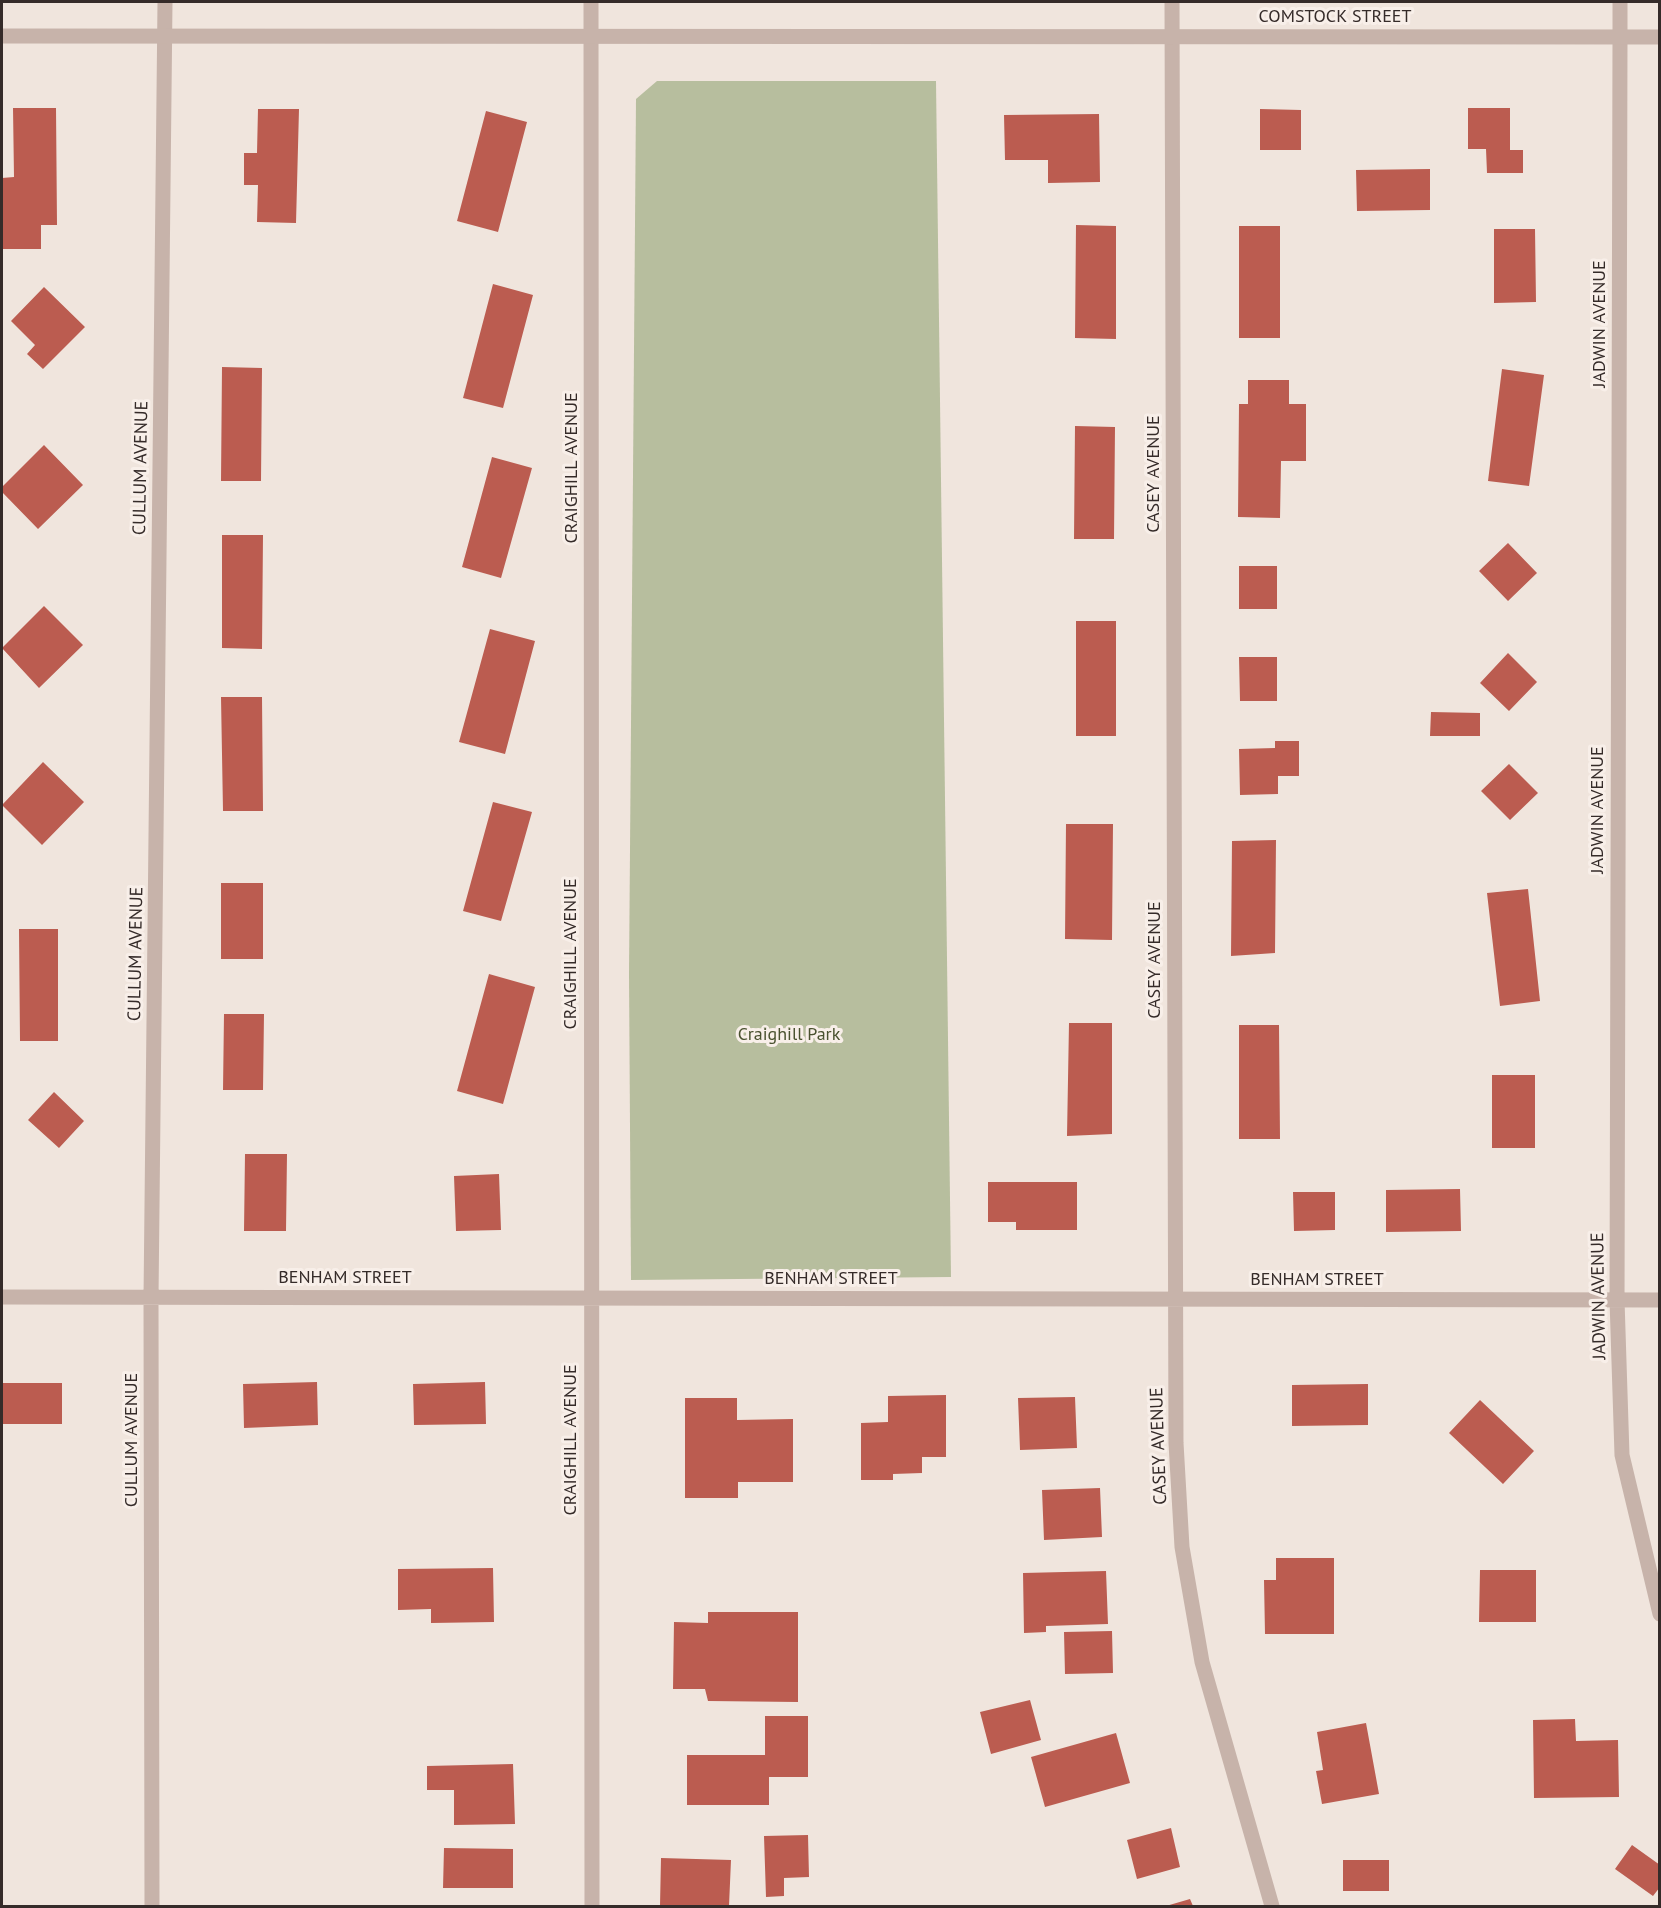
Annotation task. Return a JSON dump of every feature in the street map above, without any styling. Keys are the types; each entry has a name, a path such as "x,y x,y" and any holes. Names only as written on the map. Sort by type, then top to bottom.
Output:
{"street":[{"name":"CULLUM AVENUE","path":"152,1906 151,1297 165,2"},
{"name":"CRAIGHILL AVENUE","path":"591,2 592,1906"},
{"name":"CASEY AVENUE","path":"1172,2 1176,1443 1182,1547 1202,1662 1272,1906"},
{"name":"JADWIN AVENUE","path":"1620,2 1617,1300 1622,1455 1659,1614"},
{"name":"COMSTOCK STREET","path":"2,36 1659,37"},
{"name":"BENHAM STREET","path":"2,1297 1659,1300"}],"green space":[{"name":"Craighill Park","path":"657,81 936,81 951,1277 631,1280 629,974 636,99"}],"building":[{"path":"13,108 56,108 57,225 41,225 41,249 2,249 2,178 14,177"},
{"path":"1468,108 1510,108 1510,150 1523,150 1523,173 1487,173 1486,149 1468,149"},
{"path":"258,109 299,109 296,223 257,222 258,185 244,185 244,153 257,153"},
{"path":"1260,109 1301,110 1301,150 1260,150"},
{"path":"486,111 527,122 498,232 457,221"},
{"path":"1099,114 1100,182 1048,183 1048,160 1005,160 1004,115"},
{"path":"1430,169 1430,210 1357,211 1356,170"},
{"path":"1076,225 1116,226 1116,339 1075,338"},
{"path":"1239,226 1280,226 1280,338 1239,338"},
{"path":"1494,229 1535,229 1536,302 1494,303"},
{"path":"493,284 533,295 503,408 463,398"},
{"path":"44,287 85,327 43,369 27,354 35,345 11,321"},
{"path":"222,367 262,368 261,481 221,481"},
{"path":"1502,369 1544,375 1529,486 1488,481"},
{"path":"1248,380 1289,380 1289,404 1306,404 1306,461 1281,461 1280,518 1238,517 1239,404 1248,404"},
{"path":"1075,426 1115,427 1114,539 1074,539"},
{"path":"44,445 83,485 38,529 2,492 2,487"},
{"path":"492,457 532,468 501,578 462,567"},
{"path":"222,535 263,535 262,649 222,648"},
{"path":"1508,543 1537,573 1508,601 1479,571"},
{"path":"1239,566 1277,566 1277,609 1239,609"},
{"path":"44,606 83,645 39,688 2,648"},
{"path":"1076,621 1116,621 1116,736 1076,736"},
{"path":"490,629 535,641 505,754 459,742"},
{"path":"1508,653 1537,682 1509,711 1480,683"},
{"path":"1239,657 1277,657 1277,701 1240,701"},
{"path":"221,697 262,697 263,811 223,811"},
{"path":"1431,712 1480,713 1480,736 1430,736"},
{"path":"1275,741 1299,741 1299,776 1278,776 1278,794 1240,795 1239,749 1275,748"},
{"path":"43,762 84,802 42,845 2,805"},
{"path":"1509,764 1538,793 1510,820 1481,791"},
{"path":"493,802 532,812 501,921 463,911"},
{"path":"1066,824 1113,824 1112,940 1065,939"},
{"path":"1276,840 1275,953 1231,956 1232,841"},
{"path":"221,883 263,883 263,959 221,959"},
{"path":"1528,889 1540,1001 1500,1006 1487,893"},
{"path":"19,929 58,929 58,1041 20,1041"},
{"path":"489,974 535,987 503,1104 457,1091"},
{"path":"224,1014 264,1014 263,1090 223,1090"},
{"path":"1069,1023 1112,1023 1112,1134 1067,1136"},
{"path":"1239,1025 1279,1025 1280,1139 1239,1139"},
{"path":"1492,1075 1535,1075 1535,1148 1492,1148"},
{"path":"54,1092 84,1121 59,1148 28,1120"},
{"path":"245,1154 287,1154 286,1231 244,1231"},
{"path":"499,1174 501,1230 456,1231 454,1176"},
{"path":"988,1182 1077,1182 1077,1230 1016,1230 1016,1222 988,1222"},
{"path":"1460,1189 1461,1231 1386,1232 1386,1190"},
{"path":"1293,1192 1335,1192 1335,1230 1294,1231"},
{"path":"317,1382 318,1425 244,1428 243,1384"},
{"path":"485,1382 486,1424 414,1425 413,1384"},
{"path":"2,1383 62,1383 62,1424 2,1424"},
{"path":"1368,1384 1368,1425 1292,1426 1292,1385"},
{"path":"946,1395 946,1457 922,1457 922,1473 893,1474 893,1480 861,1480 861,1423 888,1422 888,1396"},
{"path":"1075,1397 1077,1448 1020,1450 1018,1398"},
{"path":"685,1398 737,1398 737,1420 793,1419 793,1482 738,1482 738,1498 685,1498"},
{"path":"1480,1400 1534,1451 1503,1484 1449,1433"},
{"path":"1100,1488 1102,1537 1044,1540 1042,1490"},
{"path":"1276,1558 1334,1558 1334,1634 1265,1634 1264,1580 1276,1580"},
{"path":"493,1568 494,1622 431,1623 431,1609 398,1610 398,1569"},
{"path":"1480,1570 1536,1570 1536,1622 1479,1622"},
{"path":"1106,1571 1108,1624 1046,1626 1046,1632 1024,1633 1023,1573"},
{"path":"708,1612 798,1612 798,1702 708,1701 705,1689 673,1689 674,1622 708,1623"},
{"path":"1112,1631 1113,1673 1065,1674 1064,1632"},
{"path":"1030,1700 1041,1740 991,1754 980,1712"},
{"path":"765,1716 808,1716 808,1777 769,1777 769,1805 687,1805 687,1755 765,1755"},
{"path":"1575,1719 1576,1741 1618,1740 1619,1797 1534,1798 1533,1720"},
{"path":"1366,1723 1379,1794 1322,1804 1316,1771 1323,1770 1317,1732"},
{"path":"1116,1733 1130,1783 1045,1807 1031,1757"},
{"path":"513,1764 515,1824 454,1825 454,1790 427,1790 427,1766"},
{"path":"1171,1828 1180,1867 1137,1879 1127,1840"},
{"path":"808,1835 809,1877 784,1878 784,1896 766,1897 764,1836"},
{"path":"1632,1845 1660,1865 1660,1887 1653,1896 1615,1869"},
{"path":"444,1848 513,1849 513,1888 443,1888"},
{"path":"661,1858 731,1860 729,1906 660,1906"},
{"path":"1343,1860 1389,1860 1389,1891 1343,1891"},
{"path":"1190,1899 1193,1906 1166,1906"}]}
